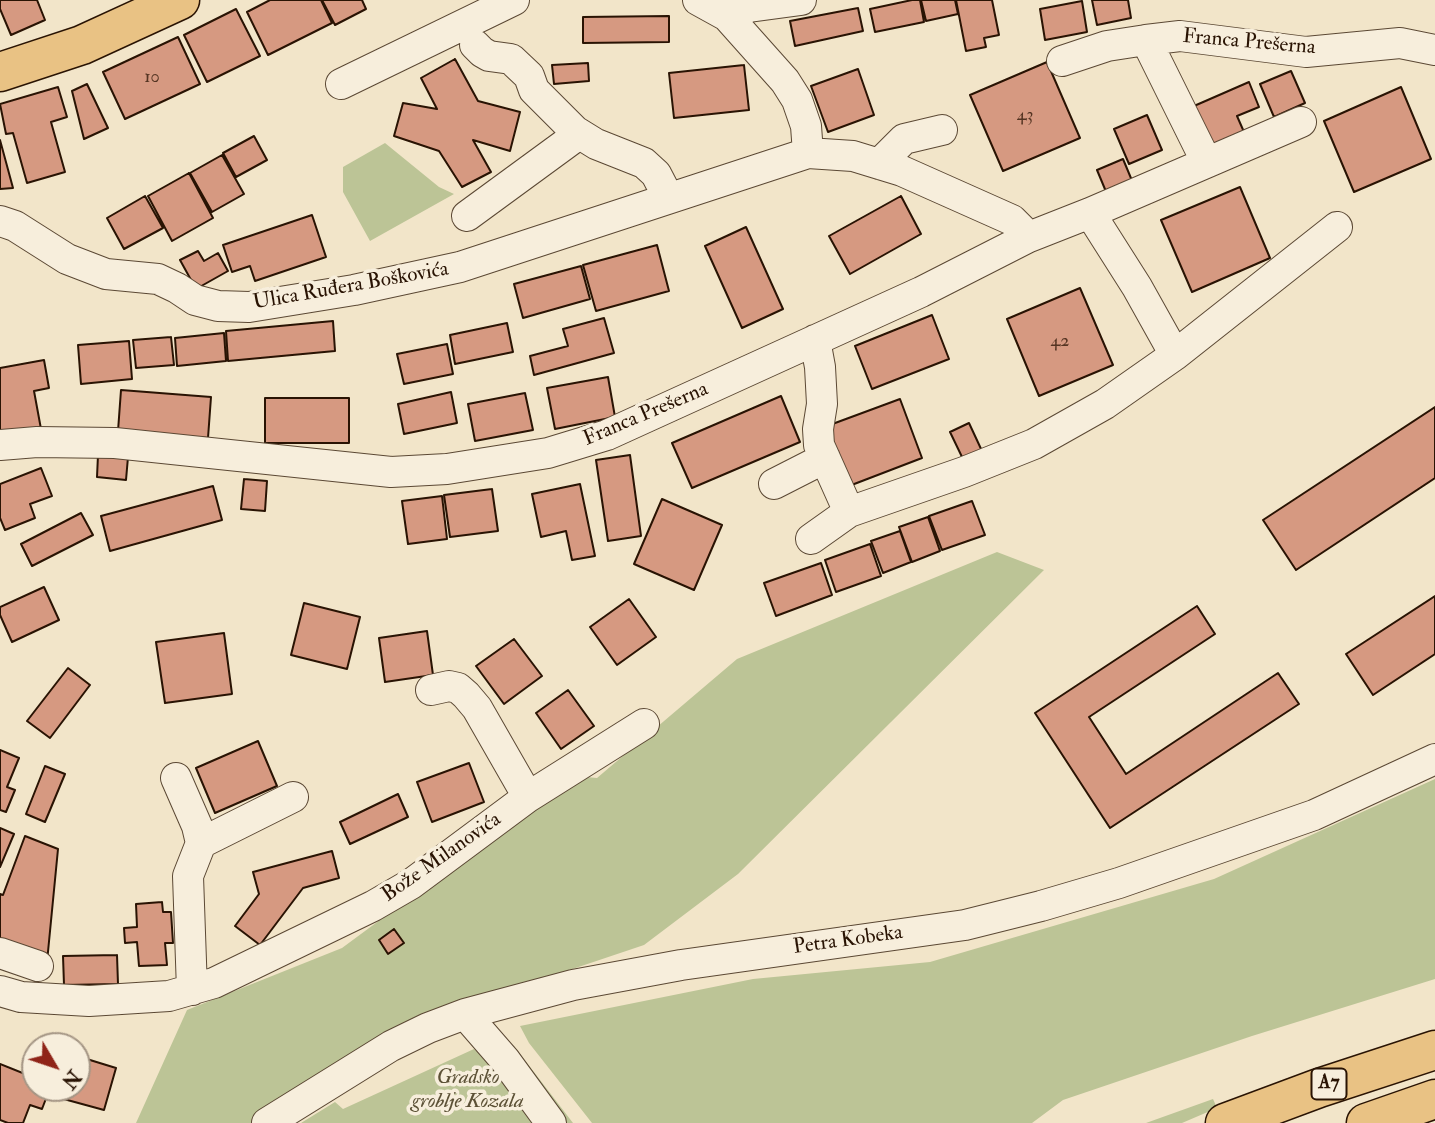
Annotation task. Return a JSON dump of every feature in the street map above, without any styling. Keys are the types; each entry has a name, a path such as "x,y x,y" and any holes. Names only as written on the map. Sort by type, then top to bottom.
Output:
{"main road":[{"path":"0,72 82,45 180,0"},
{"name":"A7","path":"1225,1123 1318,1088 1435,1050"},
{"name":"A7","path":"1366,1123 1435,1100"}],"street":[{"path":"341,84 514,0"},
{"path":"698,0 727,16 785,81 797,100 806,126 808,153 853,156 902,171 1012,220 1028,237"},
{"path":"727,16 749,7 802,0"},
{"name":"Franca Prešerna","path":"1062,61 1107,46 1180,36 1306,52 1400,43 1435,50"},
{"name":"Franca Prešerna","path":"1146,40 1206,161"},
{"path":"475,45 489,56 511,59 529,76 534,90 552,111 579,134 596,144 644,163 656,174 668,197"},
{"name":"Franca Prešerna","path":"0,445 37,442 115,443 391,472 447,469 548,453 607,435 921,292 1028,237 1301,122"},
{"path":"879,164 904,139 942,130"},
{"path":"467,216 579,134"},
{"name":"Ulica Ruđera Boškovića","path":"0,221 15,226 67,258 106,274 158,279 195,300 218,306 249,307 354,290 460,267 808,153"},
{"path":"1090,213 1137,287 1175,355"},
{"path":"811,539 849,512 964,472 1034,444 1105,404 1175,355 1337,227"},
{"path":"815,340 822,404 818,429 819,445 849,512"},
{"path":"774,484 825,458"},
{"path":"431,690 449,686 458,688 466,695 477,708 528,797"},
{"name":"Bože Milanovića","path":"0,991 20,997 89,1001 158,997 215,983 373,906 411,884 528,797 644,724"},
{"name":"Petra Kobeka","path":"267,1123 391,1046 465,1014 573,985 667,968 965,925 1041,906 1119,883 1314,815 1435,759"},
{"path":"176,778 197,826 201,844 188,876 192,990"},
{"path":"201,844 293,797"},
{"path":"0,953 38,966"},
{"path":"465,1014 505,1060 551,1123"}],"green space":[{"path":"385,143 439,187 454,194 370,241 343,192 343,167"},
{"path":"997,552 1044,570 738,874 644,945 391,1030 253,1123 136,1123 187,1010 342,948 575,776 597,778 737,659"},
{"path":"1435,779 1435,979 1252,1036 1063,1100 1032,1123 592,1123 529,1043 520,1026 753,979 930,962 1214,879"},
{"name":"Gradsko groblje Kozala","path":"514,1046 573,1123 301,1123 335,1102 343,1109 474,1049 494,1065"},
{"path":"1213,1099 1217,1108 1182,1123 1146,1123"}],"building":[{"path":"0,0 37,0 45,20 11,35 0,9"},
{"path":"270,0 321,0 332,23 268,55 247,12"},
{"path":"322,0 362,0 366,9 335,25"},
{"path":"920,0 924,22 875,32 870,9"},
{"path":"921,0 955,0 958,14 926,21"},
{"path":"956,0 992,0 999,35 984,38 986,47 966,51"},
{"path":"1092,0 1128,0 1131,18 1097,25"},
{"path":"1082,1 1087,32 1045,40 1040,9"},
{"path":"858,8 863,31 795,46 790,21"},
{"path":"236,9 260,56 207,82 184,35"},
{"path":"669,16 669,42 583,43 583,17"},
{"path":"178,37 200,84 125,119 103,72"},
{"path":"455,59 478,101 520,112 510,151 473,140 491,172 462,187 439,151 394,136 403,103 437,109 421,78"},
{"path":"1047,62 1080,138 1003,171 970,95"},
{"path":"588,63 589,81 554,84 552,65"},
{"path":"744,65 749,110 674,118 669,73"},
{"path":"858,69 874,115 828,132 811,86"},
{"path":"1291,71 1305,103 1274,117 1260,84"},
{"path":"1249,82 1259,107 1237,116 1244,132 1211,146 1194,106"},
{"path":"87,84 108,128 84,139 72,91"},
{"path":"58,87 67,117 51,122 65,172 27,183 13,133 6,134 0,104"},
{"path":"1401,87 1431,159 1354,192 1324,121"},
{"path":"1147,115 1162,150 1129,164 1114,129"},
{"path":"254,136 267,160 236,177 223,153"},
{"path":"0,140 13,188 0,189"},
{"path":"222,155 244,194 212,212 190,173"},
{"path":"1123,159 1133,183 1107,194 1097,170"},
{"path":"189,173 213,218 172,241 148,196"},
{"path":"1240,187 1270,258 1192,292 1161,220"},
{"path":"145,196 163,228 124,249 107,218"},
{"path":"901,196 921,234 850,274 829,236"},
{"path":"312,215 326,257 255,281 250,266 232,272 223,245"},
{"path":"746,227 783,309 742,328 705,246"},
{"path":"657,245 669,291 596,311 583,265"},
{"path":"198,251 204,261 218,253 228,271 196,289 180,260"},
{"path":"581,266 590,299 523,318 514,284"},
{"path":"1080,288 1113,365 1039,396 1007,319"},
{"path":"932,315 949,359 872,389 855,346"},
{"path":"604,318 614,353 534,375 530,356 568,346 563,329"},
{"path":"333,321 335,351 228,361 226,331"},
{"path":"507,323 513,352 455,364 450,335"},
{"path":"224,333 226,361 177,366 175,338"},
{"path":"171,337 174,365 136,368 133,340"},
{"path":"129,341 132,379 81,384 78,345"},
{"path":"447,344 453,374 404,384 397,354"},
{"path":"44,360 49,388 34,391 41,429 0,436 0,368"},
{"path":"608,377 615,417 555,429 547,388"},
{"path":"121,390 211,397 208,438 118,431"},
{"path":"451,392 457,423 404,434 398,404"},
{"path":"525,393 533,430 475,441 468,404"},
{"path":"781,396 800,442 692,488 672,443"},
{"path":"265,398 349,398 349,443 265,443"},
{"path":"900,399 922,458 849,486 827,426"},
{"path":"1435,407 1435,478 1296,570 1263,520"},
{"path":"969,423 982,451 963,459 950,432"},
{"path":"98,455 128,457 126,480 97,477"},
{"path":"630,455 641,536 608,541 596,460"},
{"path":"41,468 52,496 30,504 35,518 5,530 0,518 0,484"},
{"path":"244,479 267,481 265,511 241,509"},
{"path":"580,484 595,556 572,560 566,531 541,537 532,494"},
{"path":"213,486 222,520 110,551 101,516"},
{"path":"492,489 498,531 450,537 444,495"},
{"path":"442,496 447,539 408,544 402,501"},
{"path":"662,499 722,525 694,590 634,564"},
{"path":"972,501 985,535 942,550 929,516"},
{"path":"81,513 93,535 32,566 21,544"},
{"path":"928,517 940,551 912,562 899,527"},
{"path":"900,531 911,562 883,573 871,541"},
{"path":"870,544 881,576 836,592 825,560"},
{"path":"821,563 832,595 776,616 764,583"},
{"path":"44,587 59,620 12,642 0,615 0,607"},
{"path":"1435,596 1435,654 1373,695 1346,654"},
{"path":"629,599 656,637 617,665 590,627"},
{"path":"304,603 360,617 347,669 291,655"},
{"path":"1197,606 1215,634 1089,717 1126,774 1278,673 1299,704 1110,828 1035,713"},
{"path":"427,631 433,675 385,682 379,638"},
{"path":"224,633 232,694 165,703 156,642"},
{"path":"514,639 542,676 504,704 476,666"},
{"path":"68,668 90,685 50,738 27,721"},
{"path":"568,690 594,726 561,749 536,713"},
{"path":"258,741 277,786 215,813 196,768"},
{"path":"0,750 19,758 7,787 15,790 6,812 0,810"},
{"path":"469,763 484,802 432,822 417,782"},
{"path":"45,766 65,774 45,822 26,814"},
{"path":"398,794 408,817 350,844 340,822"},
{"path":"0,828 14,834 0,867"},
{"path":"25,836 58,849 47,962 0,945 0,894 3,895"},
{"path":"332,851 339,878 303,888 260,945 235,926 259,894 253,872"},
{"path":"162,902 163,912 171,912 173,943 165,943 167,965 139,966 137,942 125,943 124,928 137,927 136,904"},
{"path":"394,929 404,943 388,954 379,940"},
{"path":"117,955 118,984 64,985 63,956"},
{"path":"91,1060 116,1068 104,1110 75,1102 91,1102"},
{"path":"0,1064 21,1072 21,1102 45,1102 42,1109 30,1105 23,1123 0,1120"}]}
